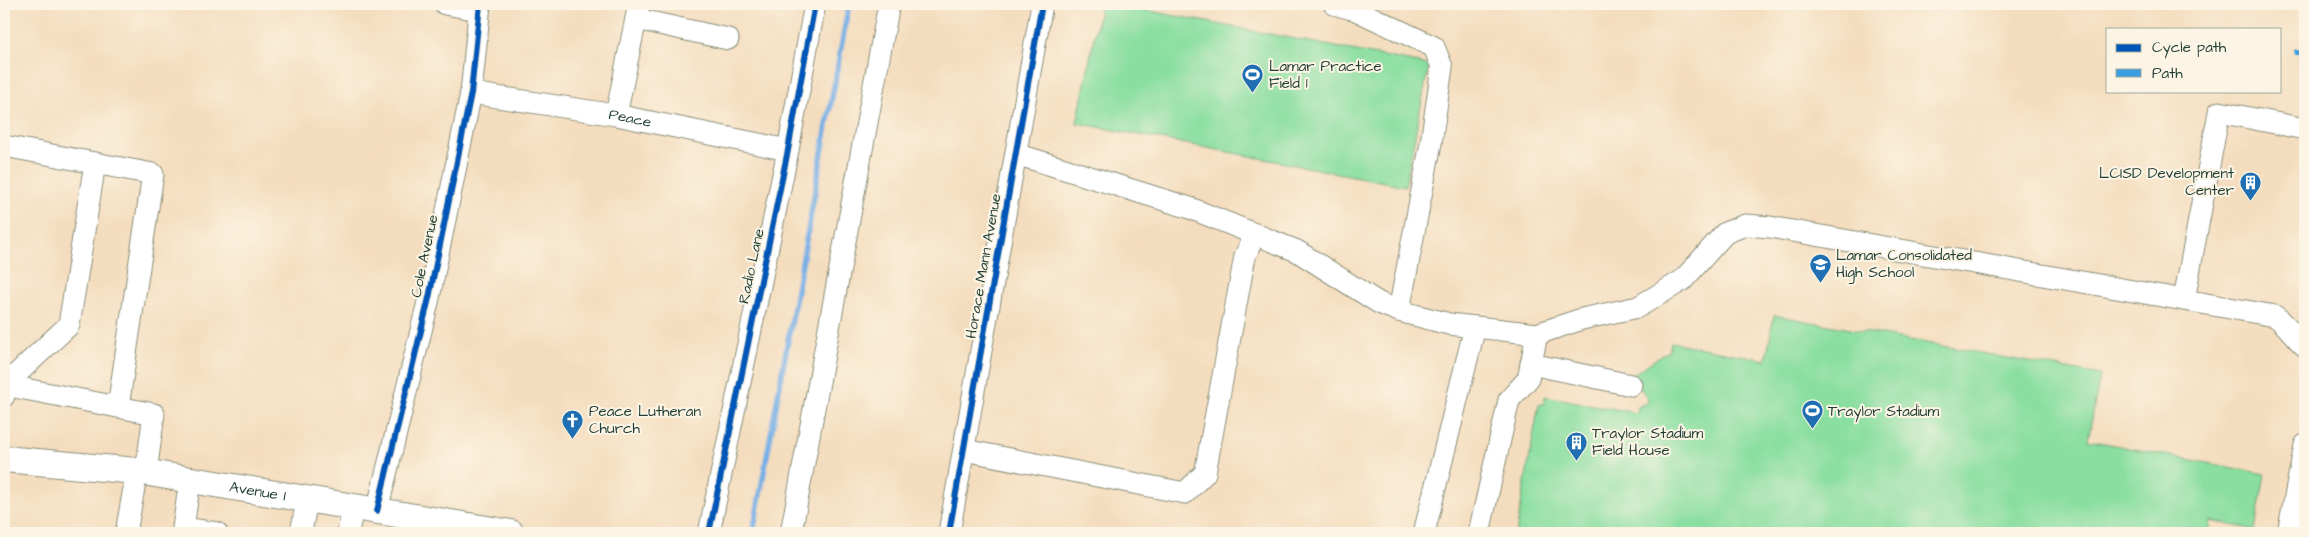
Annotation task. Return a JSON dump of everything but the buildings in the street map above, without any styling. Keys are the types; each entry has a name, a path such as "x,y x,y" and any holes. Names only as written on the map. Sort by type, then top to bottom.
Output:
{"main road":[{"name":"Avenue I","path":"4,459 141,471 365,510 465,530 511,533"}],"street":[{"path":"445,4 480,7"},
{"name":"Radio Lane","path":"710,533 788,150 815,4"},
{"path":"792,533 889,4"},
{"name":"Horace Mann Avenue","path":"949,533 1042,4"},
{"path":"1334,4 1356,10 1434,47 1442,66 1431,143 1399,311"},
{"name":"Cole Avenue","path":"348,533 365,510 429,298 471,93 480,7"},
{"path":"616,114 638,11 728,39"},
{"name":"Peace","path":"471,93 616,114 788,150"},
{"path":"2184,300 2219,112 2305,129"},
{"path":"4,146 153,174 118,406"},
{"path":"1016,154 1190,208 1297,251 1379,302 1399,311 1449,324 1537,334 1582,319 1638,307 1683,280 1725,233 1745,225 1770,227 2275,316 2285,322 2293,336 2305,346"},
{"path":"4,389 69,325 96,163"},
{"path":"964,450 1185,493 1205,473 1245,256 1255,234"},
{"path":"1424,533 1475,327"},
{"path":"1478,533 1510,400 1528,379 1537,334"},
{"path":"1531,364 1631,385"},
{"path":"4,389 118,406 154,414 126,533"},
{"path":"2288,533 2305,445"},
{"path":"190,480 183,528 217,533"},
{"path":"301,533 307,500"}],"green space":[{"name":"Lamar Practice Field 1","path":"1101,4 1114,4 1429,65 1405,186 1077,123"},
{"name":"Traylor Stadium","path":"1774,315 2100,375 2088,440 2265,474 2255,530 2211,521 2209,533 1516,533 1539,404 1544,404 1545,396 1637,413 1638,407 1649,401 1632,375 1669,350 1671,342 1766,360"}],"waterway":[{"path":"753,533 849,4"}],"marked path":[{"path":"1675,8 1676,4"},
{"path":"2294,52 2305,54"}],"cycle path":[{"path":"377,511 429,298 471,93 480,4"},
{"path":"709,533 788,150 815,4"},
{"path":"949,533 1042,4"}],"place":[{"name":"Lamar Practice Field 1","path":"1253,94"},
{"name":"LCISD Development Center","path":"2250,201"},
{"name":"Lamar Consolidated High School","path":"1820,283"},
{"name":"Traylor Stadium","path":"1812,430"},
{"name":"Peace Lutheran Church","path":"573,439"},
{"name":"Traylor Stadium Field House","path":"1576,461"}]}
